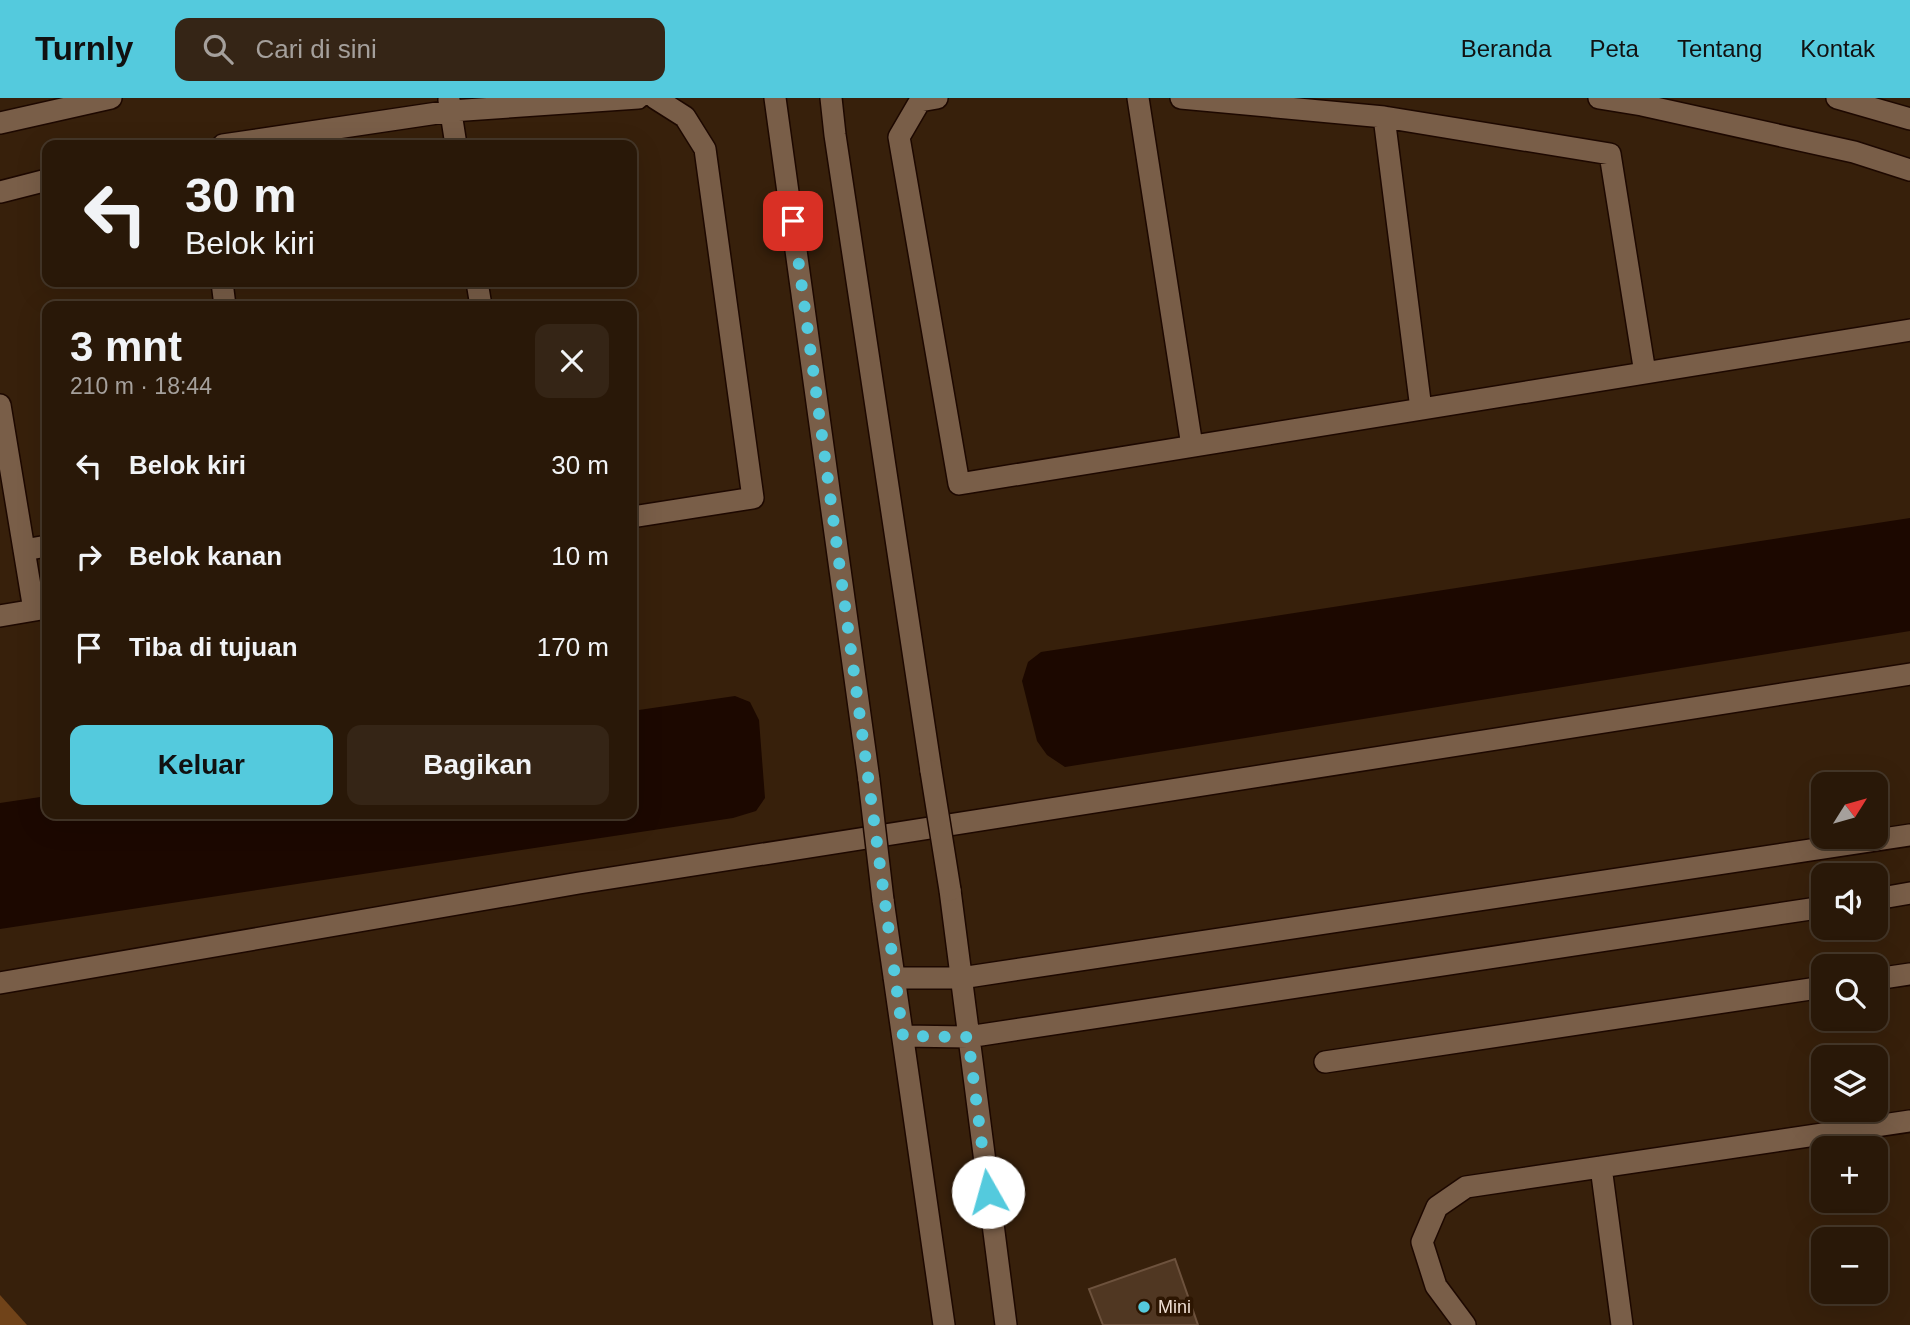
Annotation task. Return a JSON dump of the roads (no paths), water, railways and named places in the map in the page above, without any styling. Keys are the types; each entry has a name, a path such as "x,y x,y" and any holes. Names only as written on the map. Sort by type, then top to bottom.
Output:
{"street":[{"path":"0,123 111,98"},
{"path":"251,140 450,105 638,98"},
{"path":"637,516 753,498 705,149 685,117 656,98"},
{"path":"775,98 869,780 883,900 944,1325"},
{"path":"831,98 950,890 1006,1325"},
{"path":"937,98 920,101 899,137 959,484 1910,330"},
{"path":"1138,98 1192,446"},
{"path":"1181,98 1384,117 1609,154 1645,373"},
{"path":"1599,98 1854,152 1910,170"},
{"path":"1837,98 1910,119"},
{"path":"450,105 455,140"},
{"path":"1384,117 1421,409"},
{"path":"0,192 42,181"},
{"path":"0,405 24,550 41,609 0,616"},
{"path":"24,550 42,547"},
{"path":"0,984 593,881 1910,674"},
{"path":"894,978 961,978 1910,835"},
{"path":"1888,897 1910,893"},
{"path":"903,1036 968,1037 1811,909"},
{"path":"1888,977 1910,974"},
{"path":"1325,1062 1811,989"},
{"path":"1465,1325 1436,1286 1422,1242 1437,1207 1466,1187 1910,1121"},
{"path":"1601,1167 1622,1325"}],"place":[{"name":"Mini","path":"1144,1307"}]}
